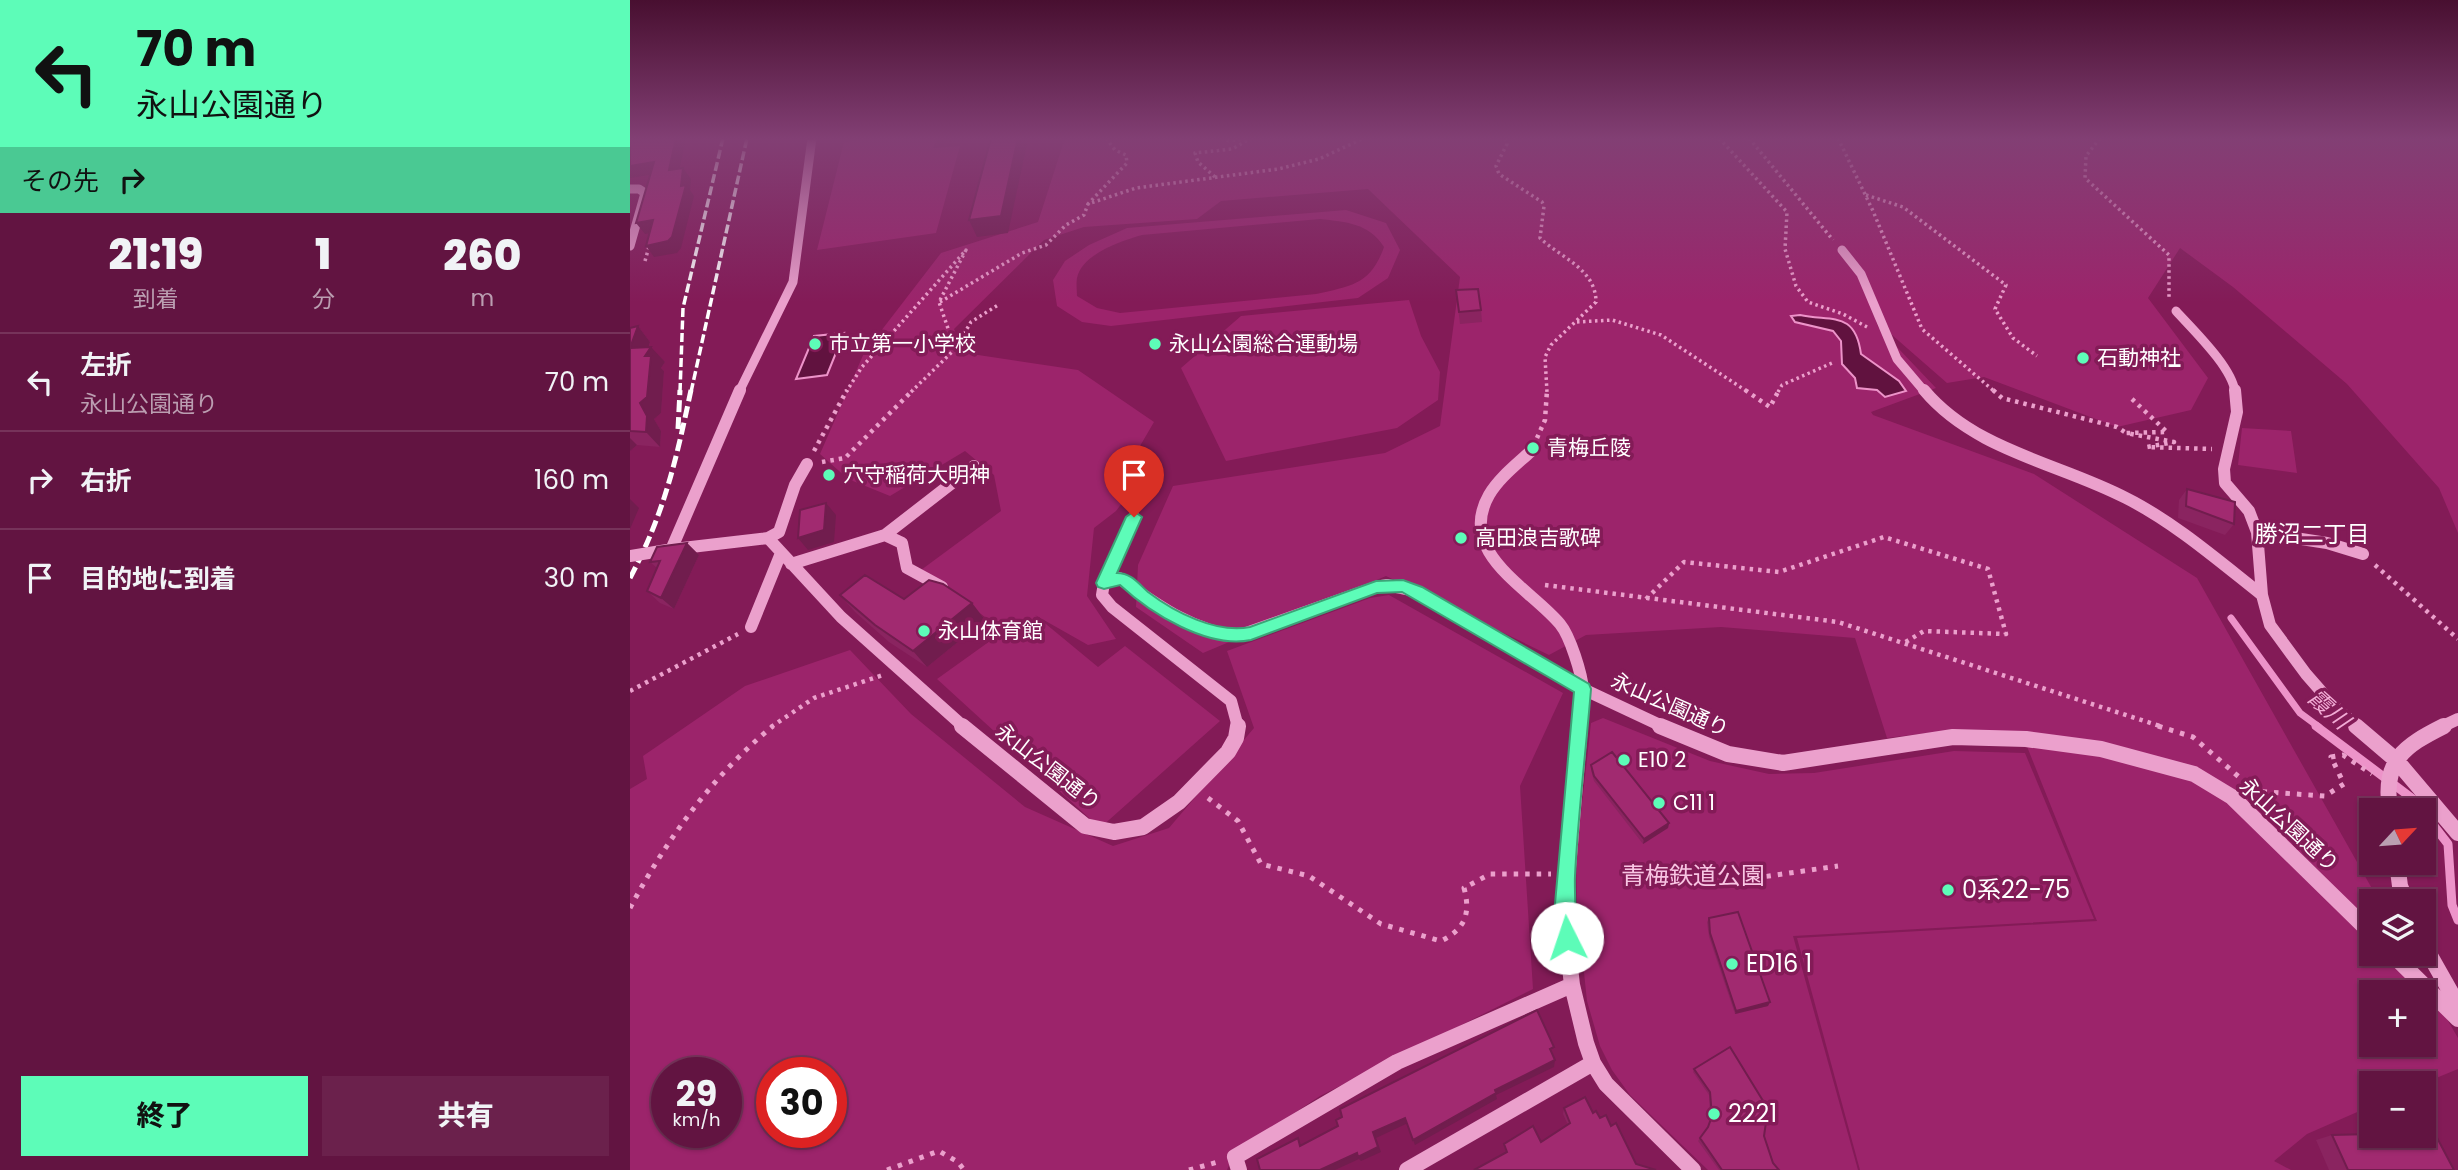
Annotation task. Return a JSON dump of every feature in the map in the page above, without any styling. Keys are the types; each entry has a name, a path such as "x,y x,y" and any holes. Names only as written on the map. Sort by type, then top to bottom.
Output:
{"street":[{"path":"632,228 643,200 643,193"},
{"path":"669,550 731,409 793,282 805,193"},
{"path":"630,202 643,200"},
{"path":"1842,250 1861,274 1896,359 1939,408 1998,445 2127,498 2202,548 2262,595"},
{"path":"2176,312 2206,344 2234,383 2237,412 2224,469 2225,483 2249,511 2257,532 2262,595 2270,625 2306,674 2391,773 2458,833"},
{"path":"1531,452 1499,482 1488,497 1482,520 1484,545 1499,567 1561,625 1569,640 1583,689 1565,874 1564,915 1572,985 1586,1043 1593,1063 1606,1084 1693,1170"},
{"path":"630,556 768,538 779,532 795,485 807,464"},
{"path":"791,564 885,535 974,466"},
{"path":"1104,583 1134,517"},
{"path":"2257,532 2327,543 2363,554"},
{"path":"885,535 902,543 907,568 953,593"},
{"name":"永山公園通り","path":"768,538 832,609 938,706 1085,826 1101,832 1141,828 1163,817 1224,757 1234,743 1238,729 1237,713 1231,701 1112,607 1102,595 1104,583 1119,578 1172,615 1220,634 1238,636 1376,587 1403,586 1416,591 1583,689 1684,737 1728,754 1783,763 1953,737 2026,739 2101,750 2194,774 2232,797 2359,921"},
{"path":"751,627 781,553"},
{"path":"2390,798 2391,773 2425,735 2458,719"},
{"path":"2404,966 2458,1019"},
{"path":"2434,966 2454,998 2458,1019"},
{"path":"1237,1164 1397,1062 1572,985"},
{"path":"1407,1170 1593,1063"}],"lane":[{"path":"630,246 632,228"}],"path":[{"path":"939,302 1022,253 1046,245 1066,225 1084,215 1087,204 1098,193"},
{"path":"1087,204 1122,193"},
{"path":"1528,193 1545,206 1540,238 1583,272 1594,283 1598,293 1596,302 1551,345 1545,357 1548,401 1545,420 1531,452"},
{"path":"1769,193 1787,212 1785,249 1796,286 1808,302 1843,314 1886,338"},
{"path":"1794,193 1842,250"},
{"path":"2101,193 2169,255 2169,301 2176,312"},
{"path":"1866,195 1903,207 2006,285 1995,309 2013,338 2037,356"},
{"path":"1866,195 1923,329 2002,398 2073,418 2117,426 2126,433 2174,442 2147,447 2230,451"},
{"path":"807,464 835,408 862,367 967,250 939,302 955,349"},
{"path":"807,464 845,458 955,349 971,322 998,305"},
{"path":"1576,322 1612,320 1661,335 1770,407 1782,385 1832,363"},
{"path":"2126,433 2167,432 2132,399"},
{"path":"1645,599 1684,562 1779,572 1884,537 1988,569 2006,634 1924,631 1903,643"},
{"path":"2363,554 2458,639"},
{"path":"1510,578 1586,592 1838,622 2193,737 2255,791"},
{"path":"630,691 751,627"},
{"path":"630,908 643,881 676,832 743,751 777,721 808,701 826,693 877,679 895,667"},
{"path":"2216,788 2325,796 2343,784 2330,757 2343,755 2391,773"},
{"path":"1193,787 1238,821 1261,863 1309,876 1381,924 1441,941 1459,933 1468,916 1468,901 1464,888 1490,874 1565,874"},
{"path":"1755,878 1838,866"},
{"path":"887,1170 939,1151 958,1162 964,1170"},
{"path":"1189,1170 1237,1164"}],"green space":[{"path":"831,193 947,193 936,233 817,250"},
{"path":"1047,193 1324,193 1221,201 1197,219 1084,227 1044,240 954,329 965,353 1078,370 1154,422 1140,446 1142,477 1116,511 1094,528 1087,596 1116,639 1088,645 1035,615 1098,667 1125,646 1220,721 1100,828 937,679 1004,631 921,570 1001,511 994,475 965,451 890,496 848,479 820,454 864,353 941,253 1038,222"},
{"path":"1372,193 2458,193 2458,533 2439,488 2347,384 2233,287 2180,248 2148,298 2208,378 2191,410 2117,427 1984,377 1947,383 1876,321 1878,327 1936,388 1871,412 2034,474 2197,578 2359,866 2359,875 2364,875 2372,889 2359,889 2359,966 2416,966 2424,980 2359,980 2359,1057 2436,1057 2436,1000 2458,1038 2458,1069 2436,1078 2436,1071 2359,1071 2359,1111 2307,1134 2274,1161 2291,1170 1860,1170 1797,938 2097,921 2022,734 1952,730 1887,738 1855,638 1721,627 1586,635 1549,655 1386,576 1203,653 1136,607 1138,565 1173,486 1385,453 1440,426 1460,277"},
{"path":"1346,210 1386,223 1400,250 1388,278 1358,298 1111,326 1082,322 1057,306 1053,280 1065,261 1089,245 1127,228","holes":["1320,219 1356,225 1378,239 1384,247 1373,269 1366,276 1350,285 1316,294 1120,313 1097,308 1077,296 1077,278 1086,262 1114,245 1142,235"]},
{"path":"1409,300 1421,336 1440,372 1438,400 1397,428 1226,461 1181,368 1241,316"},
{"path":"2242,428 2291,431 2297,473 2238,465"},
{"path":"1389,595 1563,693 1520,786 1533,989 1320,1096 1234,1153 1227,1170 630,1170 630,789 647,779 643,756 745,686 850,650 911,714 1025,807 1113,846 1169,828 1254,728 1227,651 1370,598"},
{"name":"青梅鉄道公園","path":"1603,718 1710,761 1769,774 1814,773 1954,751 2025,753 2094,919 1793,936 1858,1170 1708,1170 1630,1095 1612,1070 1600,1046 1587,1001 1577,906 1576,858 1591,723"}],"shaded area":[{"path":"1800,315 1847,324 1858,340 1861,354 1899,381 1906,391 1885,397 1877,390 1857,388 1855,378 1842,364 1841,341 1833,331 1795,322 1791,316"},
{"path":"844,333 827,375 796,379 814,336"}],"building":[{"path":"645,193 684,193 672,237 668,241 646,246 653,220 636,223"},
{"path":"976,193 1006,193 1001,216 969,220"},
{"path":"1478,289 1481,310 1459,312 1456,290"},
{"path":"638,326 630,348 630,328"},
{"path":"651,347 645,356 651,356 647,397 640,403 647,416 646,432 630,431 630,348"},
{"path":"2187,489 2235,502 2234,524 2186,506"},
{"path":"826,503 824,530 798,538 800,510"},
{"path":"687,543 661,598 647,591 660,561 650,562 657,547"},
{"path":"865,575 904,599 929,580 943,584 972,603 913,651 875,625 840,595"},
{"path":"1612,752 1669,823 1644,839 1594,776 1591,765"},
{"path":"1738,912 1770,1002 1736,1011 1710,933 1709,918"},
{"path":"1537,1010 1554,1047 1550,1049 1555,1060 1495,1090 1496,1093 1413,1140 1405,1118 1373,1132 1378,1147 1358,1157 1357,1153 1320,1170 1260,1170 1257,1159 1298,1138 1300,1146 1338,1126 1336,1120 1342,1117 1340,1109"},
{"path":"1730,1047 1768,1109 1764,1136 1773,1163 1779,1170 1722,1170 1700,1138 1712,1116 1710,1092 1694,1069"},
{"path":"1585,1097 1593,1113 1596,1111 1600,1118 1606,1115 1611,1126 1616,1123 1636,1164 1656,1170 1474,1170 1507,1152 1504,1144 1533,1126 1541,1142 1570,1123 1564,1108"},
{"path":"2359,1134 2359,1148 2436,1148 2436,1136 2454,1170 2348,1170 2332,1135"}],"waterway":[{"name":"霞川","path":"2231,618 2300,713 2319,727"},
{"name":"霞川","path":"2316,726 2412,798"},
{"name":"霞川","path":"2436,828 2448,844 2452,905 2458,920"}],"railway":[{"path":"680,392 683,308 710,193"},
{"path":"691,392 735,193"},
{"path":"678,429 680,390"},
{"path":"630,578 652,532 668,487 691,390"}],"place":[{"name":"市立第一小学校","path":"815,344"},
{"name":"永山公園総合運動場","path":"1155,344"},
{"name":"石動神社","path":"2083,358"},
{"name":"青梅丘陵","path":"1533,448"},
{"name":"穴守稲荷大明神","path":"829,475"},
{"name":"高田浪吉歌碑","path":"1461,538"},
{"name":"永山体育館","path":"924,631"},
{"name":"E10 2","path":"1624,760"},
{"name":"C11 1","path":"1659,803"},
{"name":"0系22-75","path":"1948,890"},
{"name":"ED16 1","path":"1732,964"},
{"name":"2221","path":"1714,1114"}],"district":[{"name":"勝沼二丁目","path":"2312,534"}],"route":[{"path":"1134,517 1104,583 1119,578 1126,581 1144,597 1172,615 1220,634 1238,636 1251,633 1376,587 1403,586 1416,591 1583,689 1565,874 1564,915 1567,938"}]}
